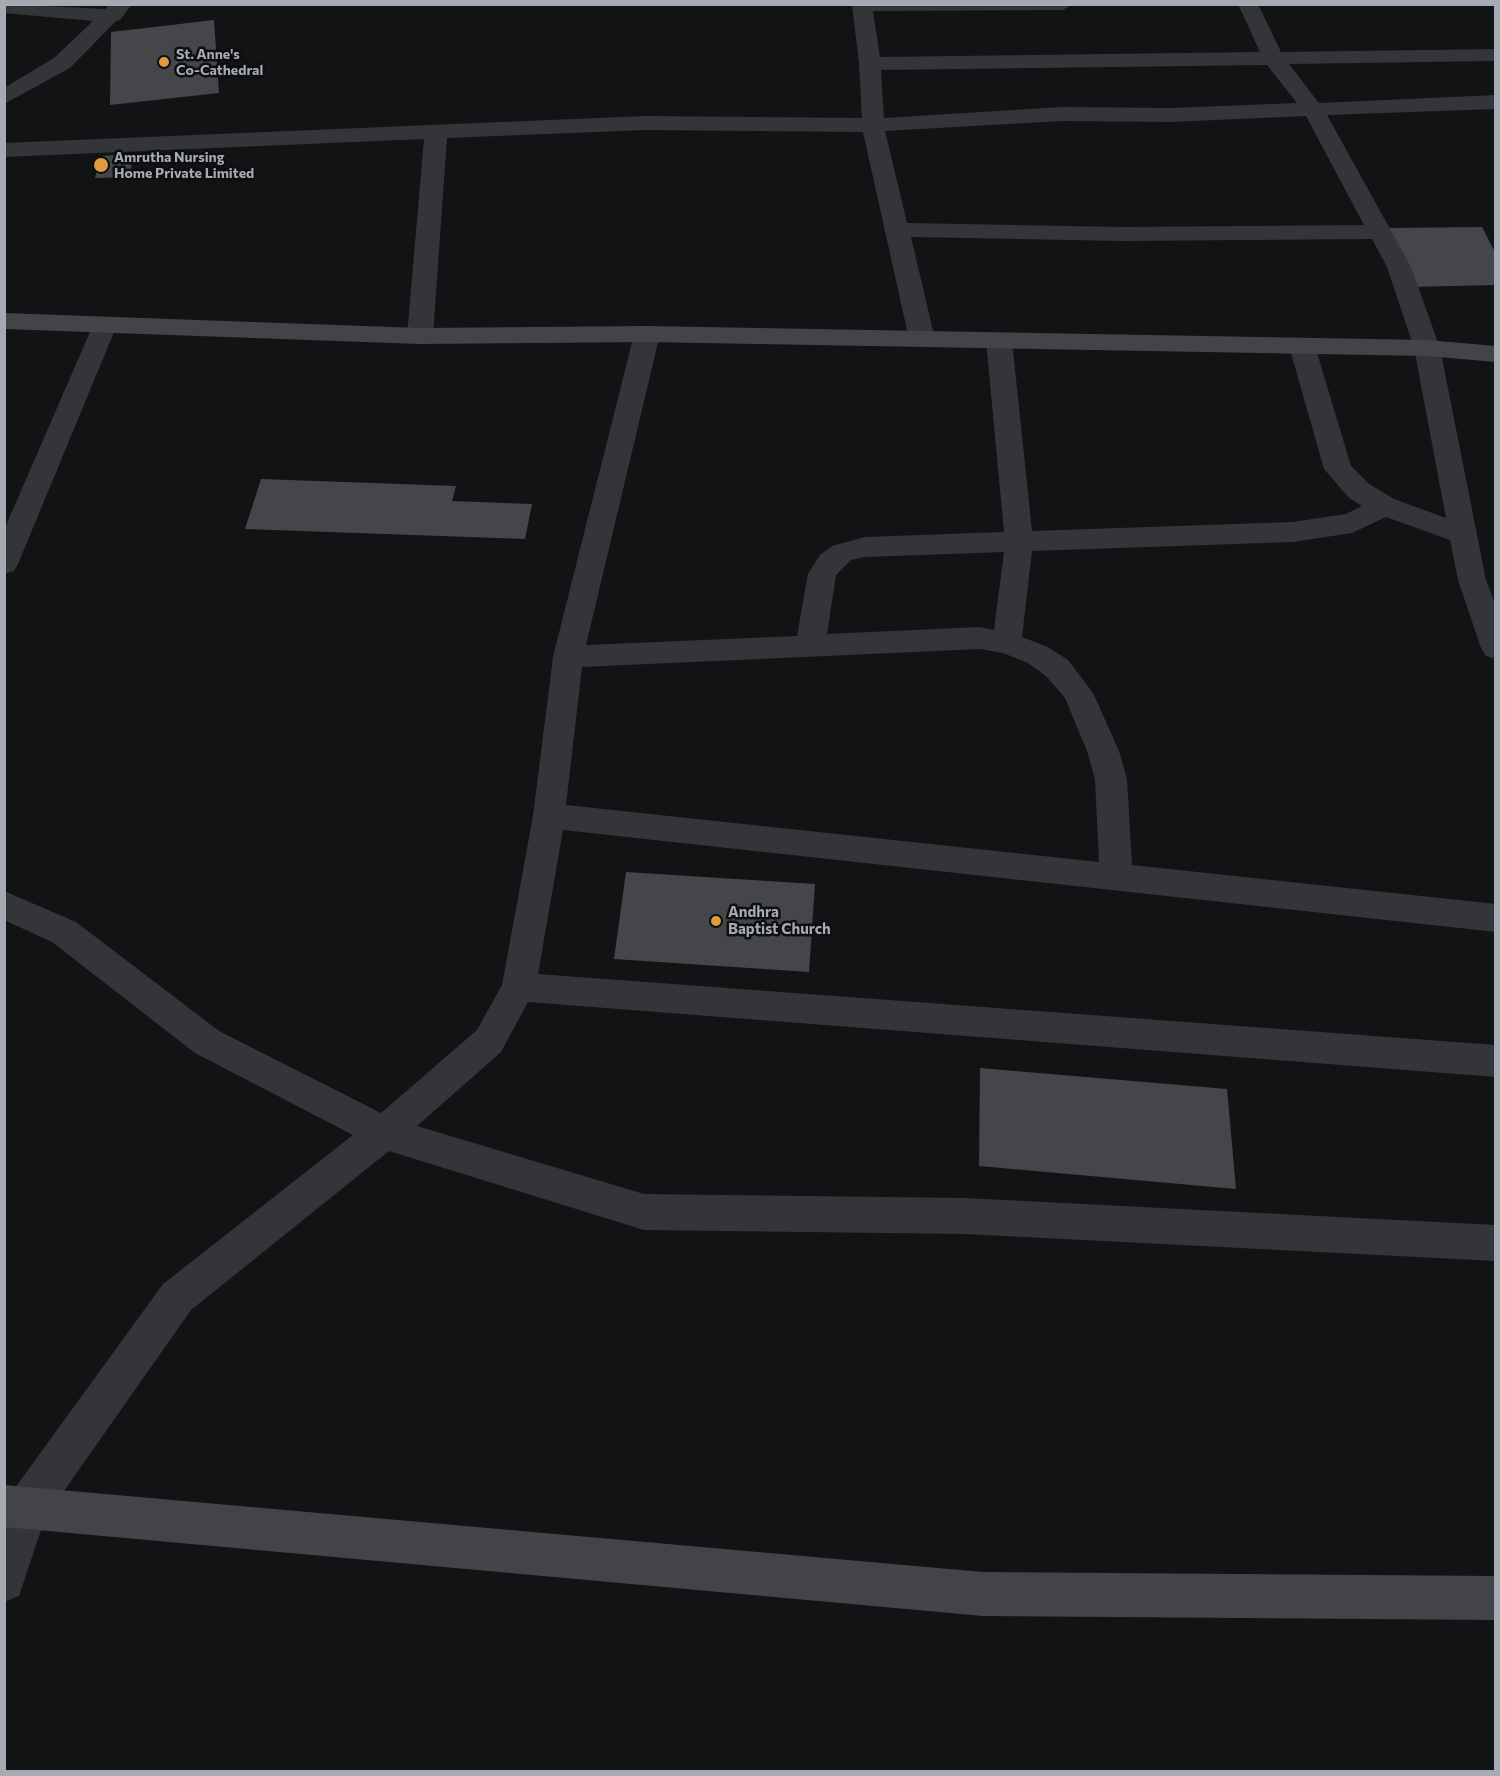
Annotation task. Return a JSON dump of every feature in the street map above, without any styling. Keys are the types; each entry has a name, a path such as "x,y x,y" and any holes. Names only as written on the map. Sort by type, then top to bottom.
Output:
{"main road":[{"path":"4,321 420,336 647,334 1427,348 1496,354"},
{"path":"16,1506 983,1594 1496,1598"}],"street":[{"path":"922,339 873,125 870,64 862,5 1063,4"},
{"path":"1248,4 1274,59 1314,111 1399,267 1427,348 1472,580 1496,648"},
{"path":"4,7 118,10"},
{"path":"4,98 62,63 118,10"},
{"path":"870,64 1496,55"},
{"path":"4,150 436,130 645,123 873,125 1062,114 1172,115 1496,102"},
{"path":"420,336 436,130"},
{"path":"897,230 1122,234 1380,232"},
{"path":"4,564 105,325"},
{"path":"4,1581 16,1506 177,1296 384,1133 489,1041 519,987 549,816 568,657 647,334"},
{"path":"999,341 1019,542 1007,643"},
{"path":"1302,346 1338,469 1359,491 1384,506 1463,534"},
{"path":"810,646 822,574 830,562 843,553 865,547 1293,532 1352,523 1384,506"},
{"path":"568,657 980,638 1007,643 1038,655 1057,668 1078,693 1103,751 1111,779 1116,877"},
{"path":"549,816 1496,918"},
{"path":"4,905 64,932 207,1042 384,1133 644,1212 965,1216 1496,1243"},
{"path":"519,987 1496,1061"}],"building":[{"name":"St. Anne's Co-Cathedral","path":"214,20 219,93 110,105 111,32"},
{"path":"134,154 129,177 95,178 101,156"},
{"path":"1482,227 1496,254 1496,285 1409,287 1384,228"},
{"path":"261,479 456,486 452,501 532,504 525,539 245,529"},
{"name":"Andhra Baptist Church","path":"626,872 815,884 809,972 614,959"},
{"path":"980,1068 1227,1089 1236,1189 979,1166"}],"place":[{"name":"St. Anne's Co-Cathedral","path":"164,62"},
{"name":"Amrutha Nursing Home Private Limited","path":"101,165"},
{"name":"Andhra Baptist Church","path":"716,921"}]}
